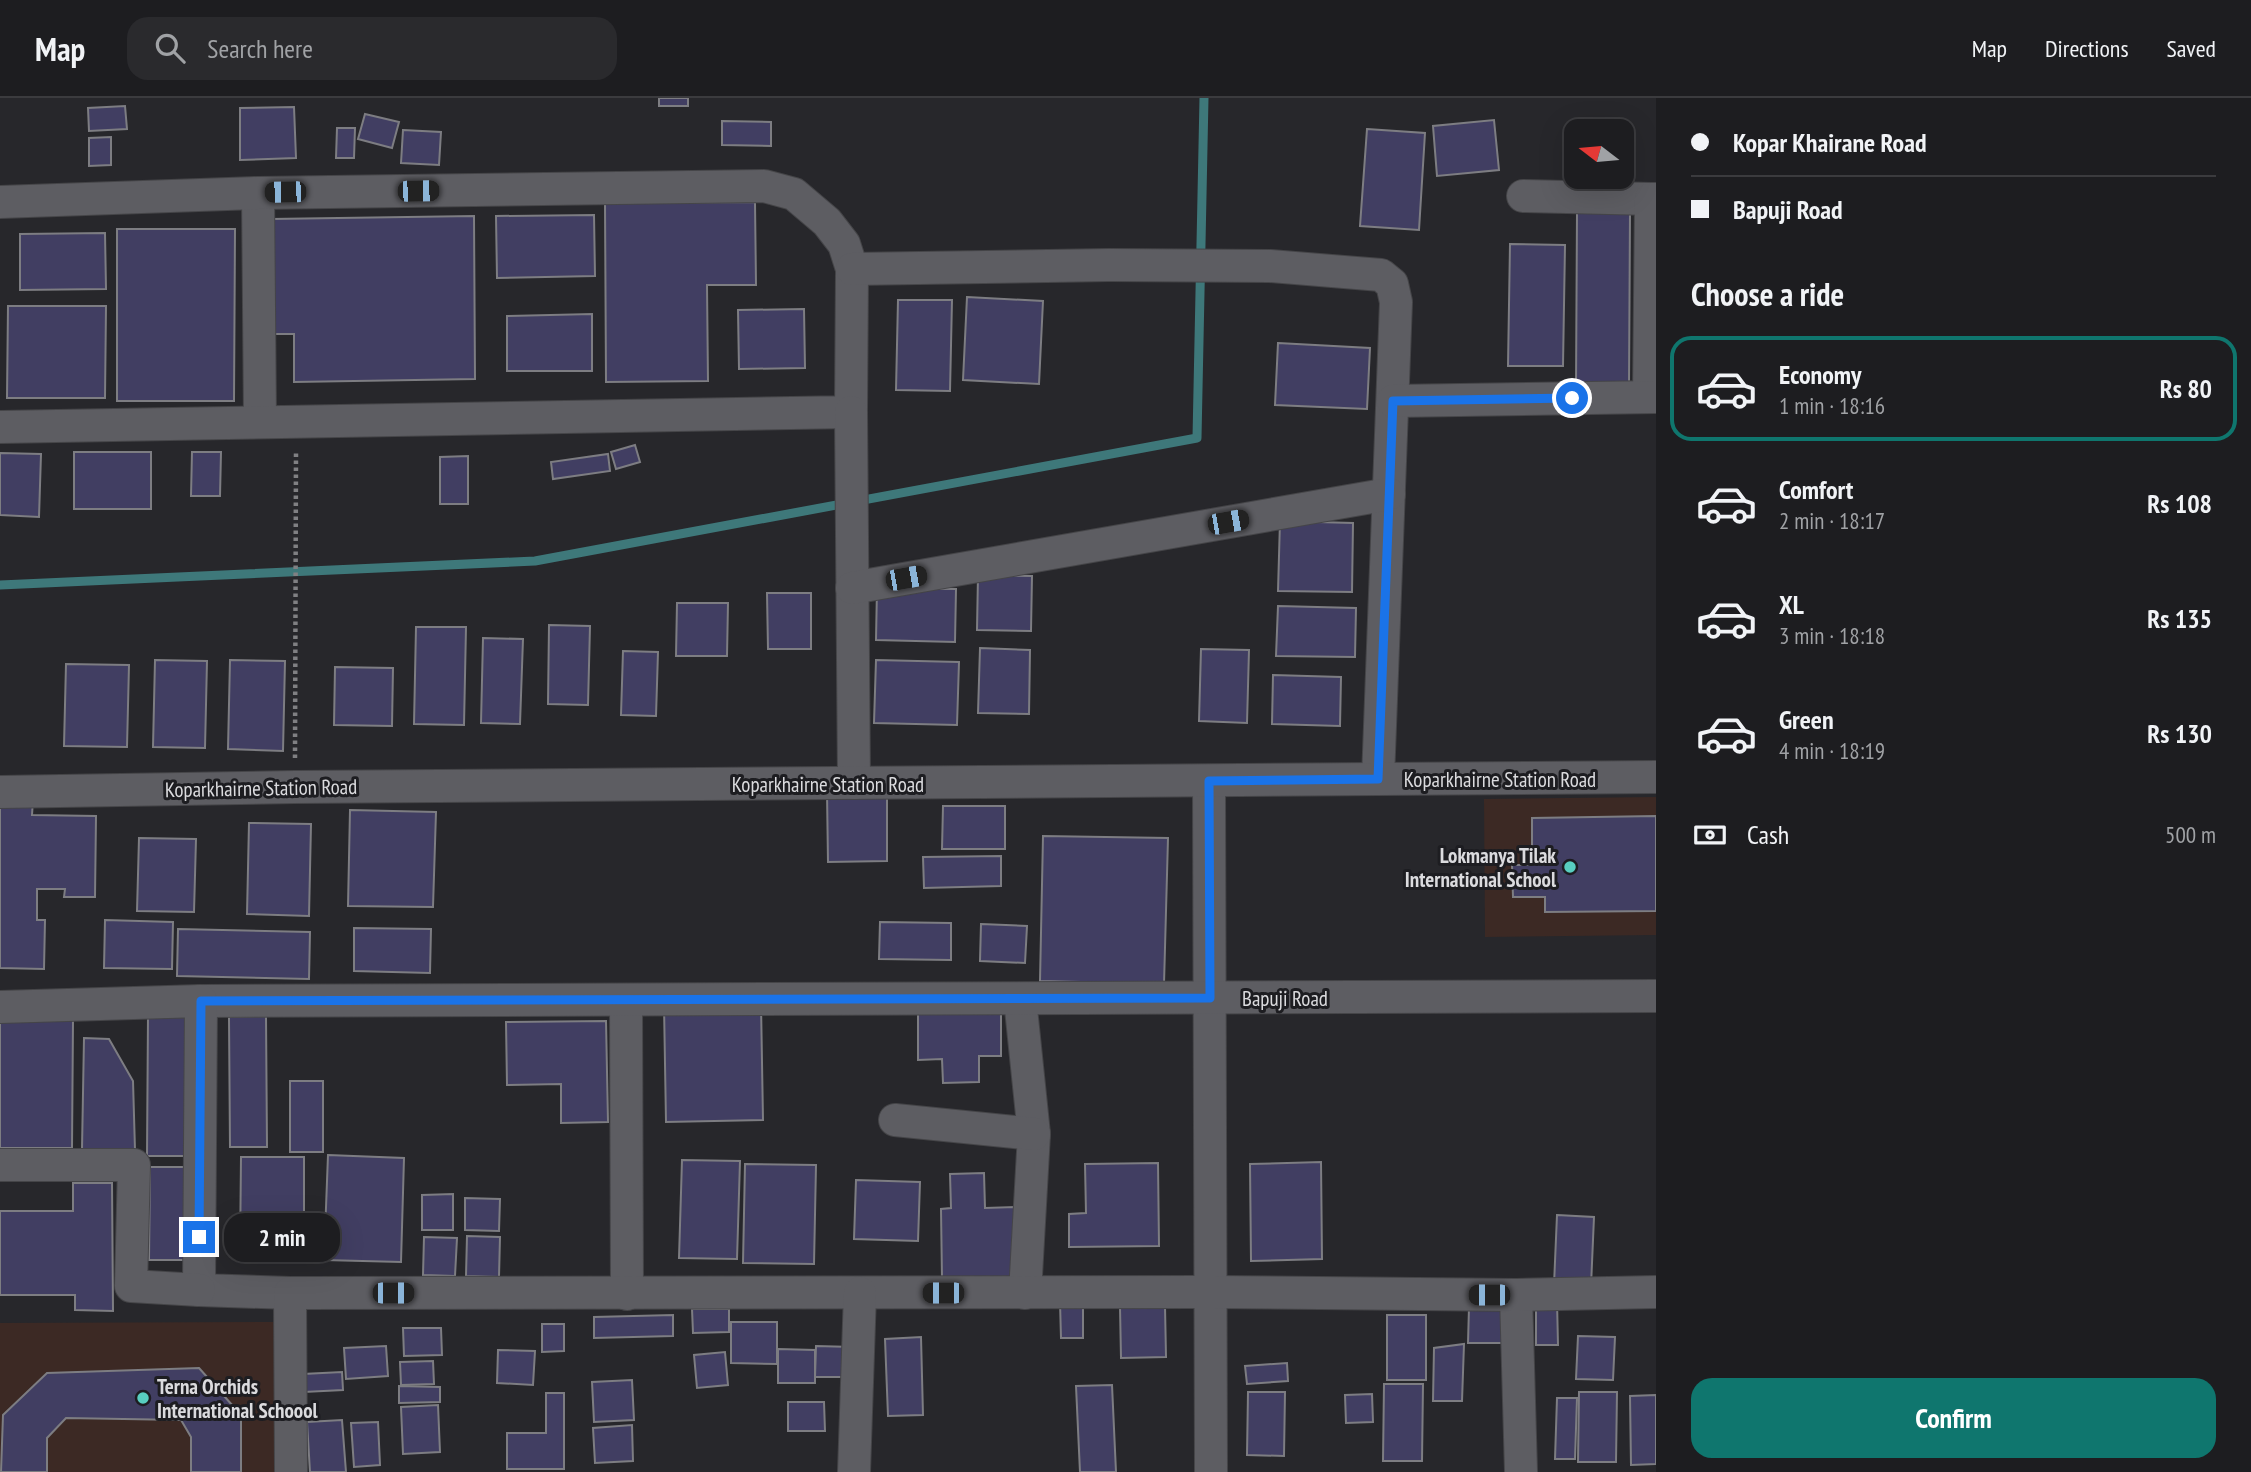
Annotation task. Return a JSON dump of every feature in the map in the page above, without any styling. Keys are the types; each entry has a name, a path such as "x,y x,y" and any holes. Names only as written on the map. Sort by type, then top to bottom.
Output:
{"street":[{"path":"0,202 258,193 764,186 794,194 827,222 844,244 852,269 854,783"},
{"path":"258,193 260,421"},
{"path":"1393,401 1653,397 1653,199 1523,196"},
{"path":"852,269 1109,265 1270,266 1381,275 1392,285 1396,302 1378,779"},
{"path":"0,427 851,412"},
{"path":"852,588 1389,494"},
{"name":"Koparkhairne Station Road","path":"0,792 295,787 1656,777"},
{"path":"1209,781 1211,1472"},
{"path":"0,988 56,987"},
{"name":"Bapuji Road","path":"0,1007 201,1001 1656,996"},
{"path":"1020,999 1034,1133 1026,1293"},
{"path":"626,1000 626,1294"},
{"path":"199,1290 201,1001"},
{"path":"895,1120 1034,1133"},
{"path":"0,1165 134,1165 131,1286 290,1293 1211,1292 1516,1295 1656,1292"},
{"path":"290,1293 291,1472"},
{"path":"854,1472 860,1293"},
{"path":"1516,1295 1521,1472"}],"path":[{"path":"295,787 297,421"}],"shaded area":[{"name":"Lokmanya Tilak International School","path":"1656,797 1656,935 1485,937 1484,799"},
{"name":"Terna Orchids International Schoool","path":"286,1322 287,1472 0,1472 0,1323"}],"building":[{"path":"659,98 688,98 688,106 659,106"},
{"path":"125,106 127,129 89,131 88,108"},
{"path":"294,107 296,158 240,160 240,108"},
{"path":"365,114 399,122 392,148 358,139"},
{"path":"1494,120 1499,170 1437,176 1433,126"},
{"path":"722,121 771,122 771,146 722,145"},
{"path":"337,128 355,128 354,158 336,158"},
{"path":"1367,129 1425,133 1419,230 1360,226"},
{"path":"403,130 441,132 439,165 401,163"},
{"path":"111,137 111,165 89,166 89,138"},
{"path":"755,202 756,285 707,285 708,381 606,382 605,203"},
{"path":"1630,211 1629,388 1576,388 1577,212"},
{"path":"594,215 595,276 497,278 496,216"},
{"path":"474,216 475,379 294,382 294,334 272,334 271,219"},
{"path":"117,229 235,229 234,401 117,401"},
{"path":"105,233 106,289 20,290 20,234"},
{"path":"1510,244 1565,245 1563,366 1508,366"},
{"path":"967,297 1043,301 1039,384 963,380"},
{"path":"898,300 952,300 950,391 896,390"},
{"path":"8,306 106,306 105,398 7,398"},
{"path":"804,309 805,368 739,369 738,310"},
{"path":"592,314 592,371 507,371 507,316"},
{"path":"1278,343 1370,348 1367,409 1275,405"},
{"path":"635,445 640,462 616,469 611,452"},
{"path":"74,452 151,452 151,509 74,509"},
{"path":"192,452 221,452 220,496 191,496"},
{"path":"0,453 41,454 39,517 0,515"},
{"path":"608,454 610,471 553,479 551,462"},
{"path":"468,456 468,504 440,504 440,457"},
{"path":"1280,521 1353,523 1352,592 1278,591"},
{"path":"978,575 1032,576 1031,631 977,630"},
{"path":"877,588 956,589 955,642 876,640"},
{"path":"767,593 811,593 811,649 768,649"},
{"path":"677,603 728,603 727,656 676,656"},
{"path":"1278,606 1356,608 1355,657 1276,656"},
{"path":"549,625 590,626 588,705 548,704"},
{"path":"416,627 466,627 464,725 414,724"},
{"path":"483,638 523,639 520,724 481,723"},
{"path":"980,648 1030,650 1029,714 978,713"},
{"path":"1201,649 1249,650 1247,723 1199,721"},
{"path":"623,651 658,652 656,716 621,715"},
{"path":"155,660 207,661 205,748 153,747"},
{"path":"230,660 285,661 283,751 228,749"},
{"path":"876,660 959,662 957,725 874,723"},
{"path":"66,664 129,665 127,747 64,746"},
{"path":"335,667 393,668 392,726 334,725"},
{"path":"1273,675 1341,677 1340,726 1272,724"},
{"path":"887,791 887,861 828,862 827,792"},
{"path":"0,800 33,800 32,815 96,816 95,897 64,897 65,889 37,889 37,920 45,920 44,969 0,968"},
{"path":"943,806 1005,806 1005,849 942,849"},
{"path":"350,810 436,812 433,907 348,906"},
{"path":"1656,816 1656,911 1545,912 1545,897 1513,897 1512,865 1532,865 1532,818"},
{"path":"249,823 311,824 309,916 247,914"},
{"path":"1043,836 1168,838 1164,984 1040,981"},
{"path":"139,838 196,839 194,912 137,911"},
{"path":"1001,856 1001,886 924,888 923,857"},
{"path":"105,920 173,922 172,969 104,968"},
{"path":"880,922 951,923 951,960 879,959"},
{"path":"981,924 1027,926 1025,963 980,961"},
{"path":"354,928 431,929 430,973 354,971"},
{"path":"178,929 310,932 309,979 177,976"},
{"path":"761,1004 763,1120 666,1122 664,1005"},
{"path":"1001,1008 1001,1056 979,1056 979,1082 943,1083 942,1059 918,1060 918,1009"},
{"path":"148,1016 186,1016 186,1156 147,1156"},
{"path":"266,1016 267,1147 230,1147 229,1017"},
{"path":"0,1019 73,1020 72,1148 0,1148"},
{"path":"606,1021 608,1122 561,1123 561,1084 507,1085 506,1022"},
{"path":"84,1038 109,1039 133,1081 135,1150 82,1149"},
{"path":"290,1081 323,1081 323,1152 290,1152"},
{"path":"328,1155 404,1158 401,1262 324,1260"},
{"path":"241,1157 304,1157 304,1255 240,1255"},
{"path":"682,1160 740,1161 737,1259 679,1258"},
{"path":"1321,1162 1322,1259 1251,1261 1250,1164"},
{"path":"1158,1163 1159,1246 1069,1247 1069,1214 1086,1213 1085,1164"},
{"path":"745,1164 816,1165 814,1264 743,1263"},
{"path":"150,1167 188,1167 186,1260 149,1260"},
{"path":"984,1173 985,1208 1015,1207 1017,1277 942,1279 941,1209 951,1208 950,1174"},
{"path":"856,1180 920,1182 918,1241 854,1239"},
{"path":"73,1183 112,1183 113,1311 75,1310 75,1295 0,1295 0,1211 73,1211"},
{"path":"453,1194 453,1230 422,1230 422,1195"},
{"path":"465,1198 500,1199 499,1231 465,1230"},
{"path":"1557,1215 1594,1217 1591,1286 1554,1285"},
{"path":"467,1236 500,1237 499,1277 466,1276"},
{"path":"424,1237 457,1238 455,1276 423,1275"},
{"path":"1083,1301 1083,1338 1061,1338 1060,1302"},
{"path":"1536,1301 1557,1301 1558,1345 1536,1345"},
{"path":"1165,1306 1166,1357 1121,1358 1120,1307"},
{"path":"1469,1307 1511,1307 1507,1343 1468,1343"},
{"path":"692,1309 729,1309 729,1332 693,1333"},
{"path":"673,1315 673,1336 594,1338 594,1317"},
{"path":"1387,1315 1426,1315 1426,1380 1387,1380"},
{"path":"731,1322 777,1322 777,1364 731,1363"},
{"path":"542,1324 564,1324 564,1351 542,1352"},
{"path":"403,1328 441,1328 442,1355 404,1356"},
{"path":"1578,1336 1615,1337 1613,1380 1576,1379"},
{"path":"921,1337 923,1415 888,1416 885,1339"},
{"path":"1464,1344 1462,1401 1433,1401 1434,1348"},
{"path":"386,1346 388,1376 346,1379 344,1348"},
{"path":"816,1346 853,1347 853,1377 815,1377"},
{"path":"778,1349 815,1350 815,1383 778,1383"},
{"path":"498,1350 535,1351 533,1385 497,1383"},
{"path":"725,1352 728,1385 697,1388 694,1355"},
{"path":"433,1361 434,1384 401,1385 400,1362"},
{"path":"1287,1363 1288,1381 1247,1384 1245,1366"},
{"path":"199,1368 241,1415 241,1472 191,1472 191,1437 181,1420 66,1418 47,1438 47,1472 1,1472 3,1415 47,1373"},
{"path":"342,1372 343,1390 304,1392 303,1374"},
{"path":"632,1380 634,1420 594,1422 592,1382"},
{"path":"1384,1384 1423,1384 1422,1461 1383,1461"},
{"path":"1112,1385 1116,1472 1080,1472 1076,1386"},
{"path":"399,1386 440,1387 440,1402 399,1403"},
{"path":"1248,1392 1285,1392 1284,1456 1247,1455"},
{"path":"1579,1392 1617,1392 1616,1462 1578,1462"},
{"path":"546,1393 564,1393 564,1469 507,1469 507,1433 546,1433"},
{"path":"1372,1394 1373,1422 1346,1423 1345,1395"},
{"path":"1656,1395 1656,1464 1631,1465 1630,1396"},
{"path":"1557,1398 1577,1398 1575,1459 1555,1459"},
{"path":"788,1402 824,1402 825,1431 788,1431"},
{"path":"438,1405 440,1452 403,1454 401,1407"},
{"path":"342,1420 346,1472 310,1472 307,1422"},
{"path":"378,1422 380,1465 354,1467 351,1423"},
{"path":"632,1425 633,1461 595,1463 593,1428"}],"waterway":[{"path":"0,585 535,561 1197,438 1204,98"}],"place":[{"name":"Lokmanya Tilak International School","path":"1570,867"},
{"name":"Terna Orchids International Schoool","path":"143,1398"}],"route":[{"path":"199,1237 201,1001 1210,998 1209,781 1378,779 1393,401 1572,398"}]}
